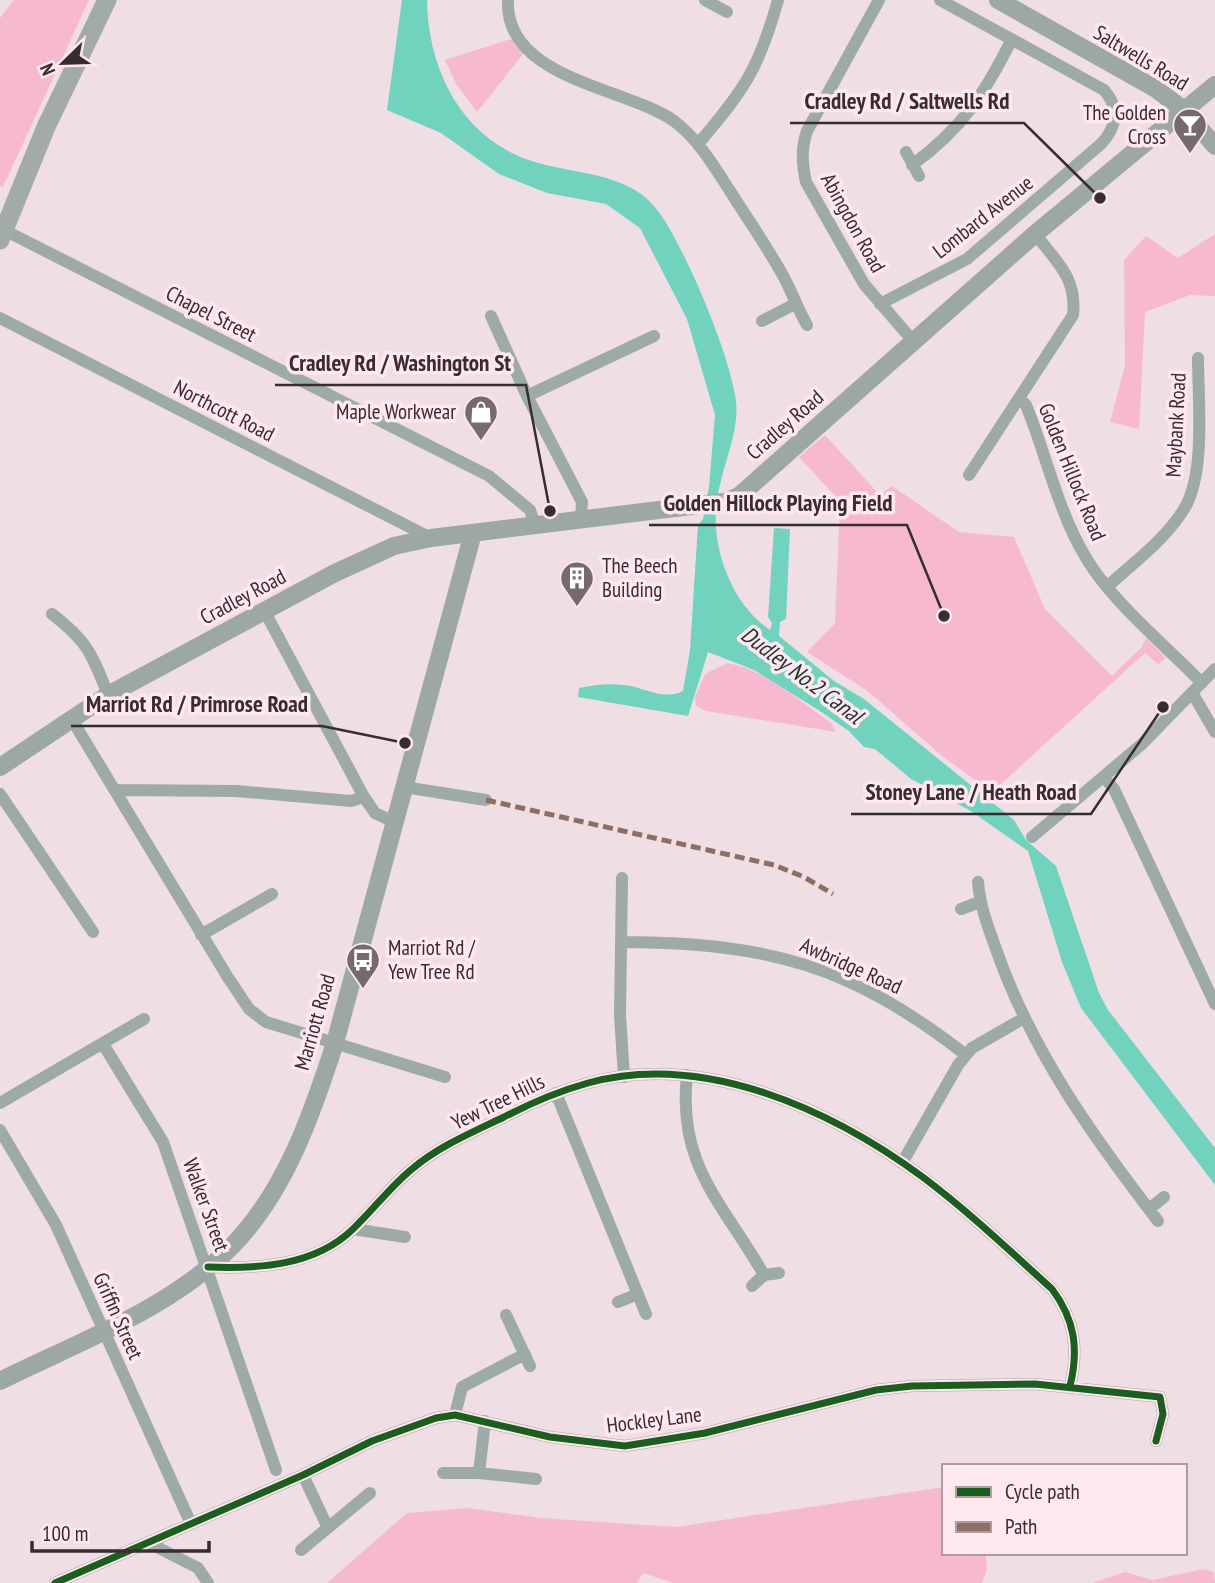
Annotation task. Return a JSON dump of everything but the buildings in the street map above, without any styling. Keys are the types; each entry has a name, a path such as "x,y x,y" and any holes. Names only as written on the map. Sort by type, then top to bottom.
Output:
{"main road":[{"path":"2,235 46,127 107,0"},
{"name":"Saltwells Road","path":"998,0 1156,89 1184,110 1215,146"},
{"name":"Cradley Road","path":"0,767 108,695 394,545 431,538 690,507 724,502 739,496 1035,234 1215,85"},
{"name":"Marriott Road","path":"0,1381 181,1288 234,1244 276,1187 306,1125 335,1043 473,533"}],"street":[{"path":"508,0 512,27 533,55 568,76 674,121 698,144 783,274 807,325"},
{"path":"705,0 727,12"},
{"path":"698,144 736,100 759,63 778,0"},
{"name":"Abingdon Road","path":"879,0 807,131 802,146 806,182 864,284 913,341"},
{"name":"Lombard Avenue","path":"880,304 967,259 1101,144 1114,124 1115,110 1104,90 940,0"},
{"path":"906,152 916,171 963,122 985,92 1013,39"},
{"name":"Golden Hillock Road","path":"969,475 1073,315 1073,287 1066,273 1035,234"},
{"name":"Chapel Street","path":"2,235 489,476 530,510 535,526"},
{"path":"762,321 795,304"},
{"path":"491,316 527,396 582,502 580,519"},
{"name":"Northcott Road","path":"0,318 431,538"},
{"path":"527,396 654,336"},
{"name":"Maybank Road","path":"1108,586 1164,533 1184,509 1191,494 1196,470 1198,358"},
{"name":"Golden Hillock Road","path":"1019,398 1027,405 1074,535 1086,558 1108,586 1202,683"},
{"path":"265,612 365,797 375,813 394,822"},
{"path":"52,614 81,637 93,655 108,695"},
{"path":"1032,837 1104,776 1215,669"},
{"path":"1192,694 1215,732"},
{"path":"71,718 117,790 201,935 249,1009 266,1022 445,1077"},
{"path":"1104,776 1114,789 1215,1004"},
{"path":"404,787 486,800"},
{"path":"117,790 236,790 351,801 365,797"},
{"path":"0,794 93,932"},
{"path":"622,878 624,942 620,1015 624,1077"},
{"path":"978,882 980,902 1008,983 1024,1018 1089,1130 1158,1221"},
{"path":"201,935 272,894"},
{"path":"961,908 980,902"},
{"name":"Awbridge Road","path":"624,942 712,945 796,960 885,999 922,1022 966,1055"},
{"path":"902,1163 966,1055 982,1041 1024,1018"},
{"path":"0,1103 144,1019"},
{"name":"Walker Street","path":"103,1044 163,1142 276,1469"},
{"path":"687,1075 685,1122 696,1163 708,1190 742,1237 764,1275"},
{"name":"Yew Tree Hills","path":"208,1267 244,1268 287,1262 324,1250 353,1229 412,1169 433,1154 556,1093 590,1082 624,1077 687,1075 728,1082 782,1101 848,1132 902,1163 960,1208 1052,1289 1063,1304 1075,1333 1076,1364 1070,1386"},
{"path":"556,1093 646,1314"},
{"name":"Griffin Street","path":"0,1130 56,1225 191,1524"},
{"path":"1149,1209 1164,1197"},
{"path":"353,1229 405,1237"},
{"path":"752,1286 764,1275 779,1273"},
{"path":"618,1302 638,1294"},
{"path":"455,1415 462,1387 527,1360 506,1315"},
{"name":"Hockley Lane","path":"55,1583 303,1475 372,1441 436,1418 455,1415 550,1437 625,1446 705,1433 876,1390 958,1384 1070,1386 1160,1398 1163,1415 1156,1441"},
{"path":"479,1473 485,1421"},
{"path":"443,1473 479,1473 536,1479"},
{"path":"303,1475 328,1528"},
{"path":"301,1550 370,1493"},
{"path":"149,1543 198,1568 208,1583"}],"shaded area":[{"path":"14,0 89,0 3,187 0,186 0,18"},
{"path":"511,39 523,54 477,112 456,84 445,60"},
{"path":"1215,234 1215,296 1190,295 1145,312 1139,429 1110,422 1125,365 1124,260 1146,236 1178,258"},
{"path":"825,435 880,495 892,486 959,532 1014,537 1045,609 1112,676 1142,647 1146,638 1166,658 1158,664 1145,653 992,792 942,756 869,692 807,652 835,623 840,501 799,457"},
{"path":"727,663 755,672 782,687 831,723 836,732 706,711 696,706 695,697 705,674"},
{"path":"942,1487 942,1555 985,1555 987,1569 982,1583 674,1583 643,1573 637,1583 327,1583 407,1513 467,1508 541,1518 676,1527"},
{"path":"1203,1569 1214,1572 1215,1583 1092,1583 1125,1572 1153,1580"}],"water":[{"name":"Dudley No.2 Canal","path":"402,0 427,0 429,28 444,80 456,103 472,124 492,141 515,155 542,164 604,177 627,186 646,198 665,221 707,307 722,347 736,401 735,424 716,508 719,547 732,586 755,618 770,630 772,623 768,617 774,528 790,529 786,619 780,622 779,636 834,681 864,699 1014,820 1026,840 1056,866 1099,993 1108,1010 1215,1148 1215,1185 1081,1008 1062,962 1028,851 971,811 911,779 875,749 864,747 849,731 820,711 754,670 708,652 688,716 578,697 579,688 607,684 631,686 668,695 683,691 690,650 698,525 703,519 709,487 715,415 687,319 640,228 606,204 547,193 499,174 441,133 387,110"}],"marked path":[{"path":"486,800 774,865 804,877 833,894"}],"cycle path":[{"path":"208,1267 266,1266 304,1258 321,1251 353,1229 396,1183 433,1153 524,1107 566,1090 632,1075 676,1075 721,1081 765,1093 849,1130 924,1178 989,1232 1052,1289 1066,1312 1074,1347 1070,1386"},
{"path":"55,1583 303,1475 372,1441 436,1418 455,1415 550,1437 625,1446 705,1433 876,1390 912,1386 1035,1384 1160,1397 1163,1414 1156,1441"}],"place":[{"name":"The Golden Cross","path":"1190,155"},
{"name":"Cradley Rd / Saltwells Rd","path":"1100,198"},
{"name":"Maple Workwear","path":"481,442"},
{"name":"Cradley Rd / Washington St","path":"550,511"},
{"name":"The Beech Building","path":"577,608"},
{"name":"Golden Hillock Playing Field","path":"944,616"},
{"name":"Stoney Lane / Heath Road","path":"1163,707"},
{"name":"Marriot Rd / Primrose Road","path":"405,743"},
{"name":"Marriot Rd / Yew Tree Rd","path":"363,990"}]}
